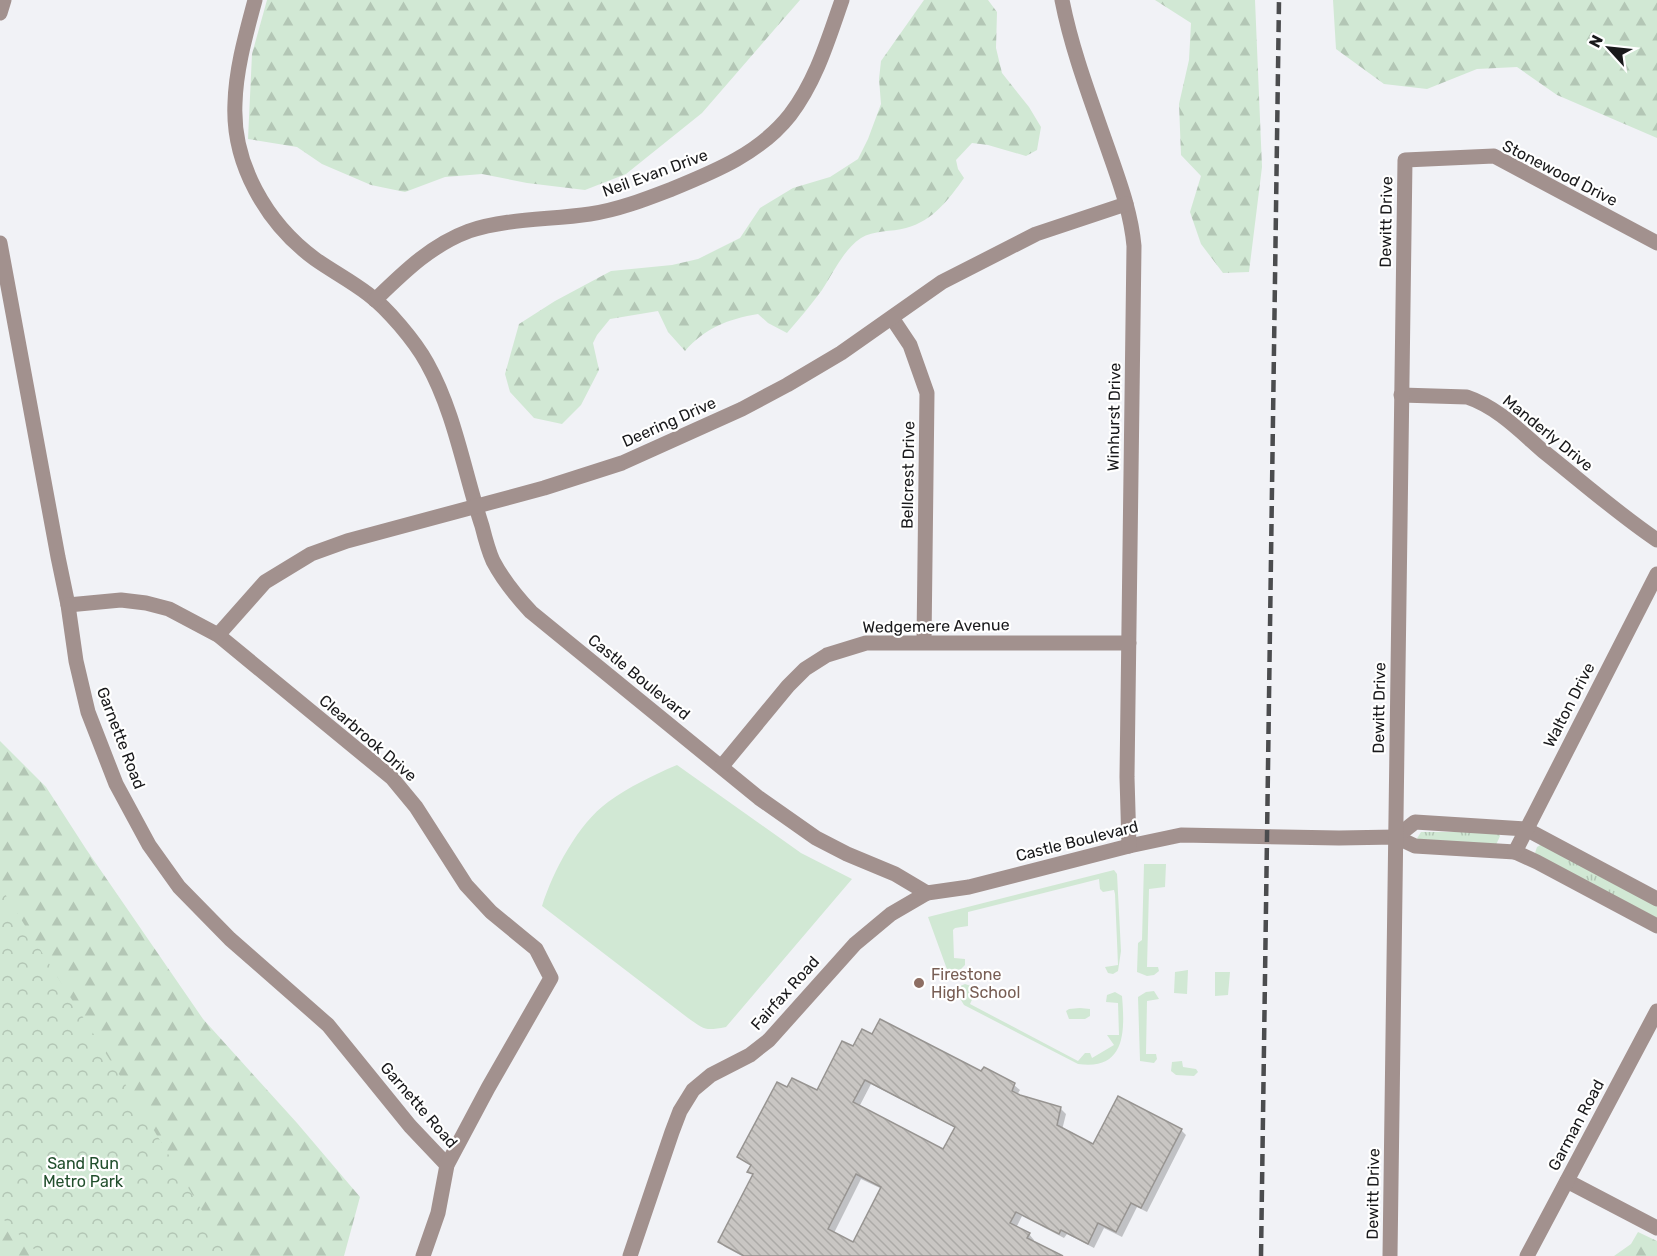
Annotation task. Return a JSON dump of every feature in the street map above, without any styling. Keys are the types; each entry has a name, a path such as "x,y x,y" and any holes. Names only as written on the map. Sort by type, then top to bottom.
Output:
{"street":[{"path":"0,13 4,0"},
{"name":"Castle Boulevard","path":"255,0 237,73 235,105 237,128 252,185 280,227 294,242 375,300 408,335 426,361 440,388 451,418 475,507 493,560 514,594 531,612 759,798 806,832 847,854 895,874 927,893 969,887 1181,835 1396,837 1415,846 1515,852 1657,926"},
{"name":"Neil Evan Drive","path":"375,300 429,251 468,232 504,223 594,214 623,207 726,166 748,153 772,134 789,116 803,95 816,72 842,0"},
{"name":"Winhurst Drive","path":"1062,0 1083,77 1126,204 1134,246 1127,777 1129,846"},
{"name":"Stonewood Drive","path":"1405,160 1494,156 1657,243"},
{"name":"Dewitt Drive","path":"1390,1256 1405,160"},
{"name":"Deering Drive","path":"218,635 265,582 311,554 347,541 475,507 622,463 742,409 841,353 942,282 1036,234 1126,204"},
{"name":"Garnette Road","path":"0,243 68,605 76,661 88,712 116,784 149,845 179,887 230,939 328,1025 410,1126 447,1165"},
{"name":"Bellcrest Drive","path":"892,318 910,345 927,393 924,642"},
{"name":"Manderly Drive","path":"1401,395 1467,397 1478,401 1501,416 1628,520 1657,540"},
{"name":"Walton Drive","path":"1515,852 1657,574"},
{"name":"Clearbrook Drive","path":"68,605 121,600 146,603 169,609 218,635 392,778 408,797 466,885 491,912 536,950 544,961 551,978 447,1165"},
{"name":"Wedgemere Avenue","path":"722,766 788,686 815,662 841,649 866,643 1129,643"},
{"name":"Castle Boulevard","path":"1396,837 1415,822 1526,829 1657,899"},
{"name":"Fairfax Road","path":"630,1256 672,1132 680,1111 693,1090 711,1075 750,1055 769,1040 855,944 891,914 927,893"},
{"name":"Garman Road","path":"1527,1256 1657,1011"},
{"path":"423,1256 438,1213 447,1165"},
{"path":"1567,1181 1657,1228"}],"green space":[{"path":"267,0 800,0 702,113 626,174 585,190 527,183 482,174 445,177 405,192 371,185 322,164 297,147 248,139 252,54"},
{"path":"924,0 988,0 997,12 996,48 1002,73 1029,107 1041,127 1037,150 1026,156 988,145 972,143 956,160 958,169 964,178 939,208 916,225 861,238 844,255 818,296 787,333 768,323 758,314 718,326 701,336 685,351 668,332 658,311 610,319 593,343 599,370 581,405 562,424 534,418 510,392 505,374 519,324 555,301 611,271 672,265 698,259 740,238 760,208 793,188 830,177 858,159 881,104 879,79 881,61"},
{"path":"1155,0 1255,0 1262,167 1249,272 1223,273 1201,244 1190,212 1201,176 1181,155 1179,104 1189,60 1191,23"},
{"path":"1333,0 1657,0 1657,138 1557,95 1517,67 1477,69 1427,89 1384,84 1336,49"},
{"path":"0,741 46,787 203,1019 360,1197 344,1256 0,1256"},
{"path":"677,765 801,853 852,879 726,1027 709,1029 694,1022 542,906 568,849 597,811 633,786"},
{"path":"1421,832 1493,832 1499,833 1500,836 1496,845 1416,840"},
{"path":"1542,844 1657,905 1657,918 1538,856 1535,853 1537,847"},
{"path":"1144,864 1166,864 1165,887 1149,889 1147,967 1158,967 1159,971 1147,976 1137,972 1138,943 1142,940"},
{"path":"1114,870 1117,874 1121,951 1118,971 1113,974 1108,973 1105,967 1118,965 1115,894 1114,890 1103,892 1100,889 1099,879 968,912 968,926 953,930 954,958 965,959 965,965 961,969 948,972 928,917"},
{"name":"Sand Run Metro Park","path":"0,886 146,1117 229,1256 41,1256 0,1216"},
{"path":"1188,970 1187,994 1174,993 1175,972"},
{"path":"1215,972 1230,972 1228,995 1215,996"},
{"path":"965,984 974,987 976,991 970,1004 1078,1061 1085,1053 1090,1053 1092,1058 1114,1045 1107,1035 1119,1035 1118,1003 1106,1002 1107,995 1115,992 1122,996 1123,1022 1119,1046 1114,1055 1106,1061 1094,1065 1078,1064 964,1005 956,992 958,987"},
{"path":"1154,991 1159,999 1147,1001 1146,1054 1156,1054 1157,1059 1154,1063 1140,1061 1138,997 1146,992"},
{"path":"1080,1008 1090,1009 1090,1016 1085,1019 1069,1019 1066,1011"},
{"path":"1182,1061 1183,1067 1196,1069 1198,1072 1194,1076 1176,1075 1171,1071 1172,1062"},
{"path":"1638,1232 1657,1241 1657,1256 1614,1256 1631,1244"}],"building":[{"name":"Firestone High School","path":"880,1019 981,1071 984,1067 1015,1083 1012,1091 1061,1107 1057,1125 1093,1144 1118,1096 1182,1129 1141,1208 1131,1203 1116,1232 1098,1223 1088,1244 1061,1230 1059,1234 1016,1212 1010,1223 1030,1233 1027,1238 1063,1256 744,1256 718,1242 753,1174 747,1172 751,1165 737,1157 777,1082 787,1087 792,1078 817,1090 842,1041 853,1046 862,1029 872,1034","holes":["865,1080 955,1127 943,1149 853,1102","856,1174 881,1187 853,1242 828,1229"]}],"railway":[{"path":"1261,1256 1279,0"}],"place":[{"name":"Firestone High School","path":"919,983"}]}
